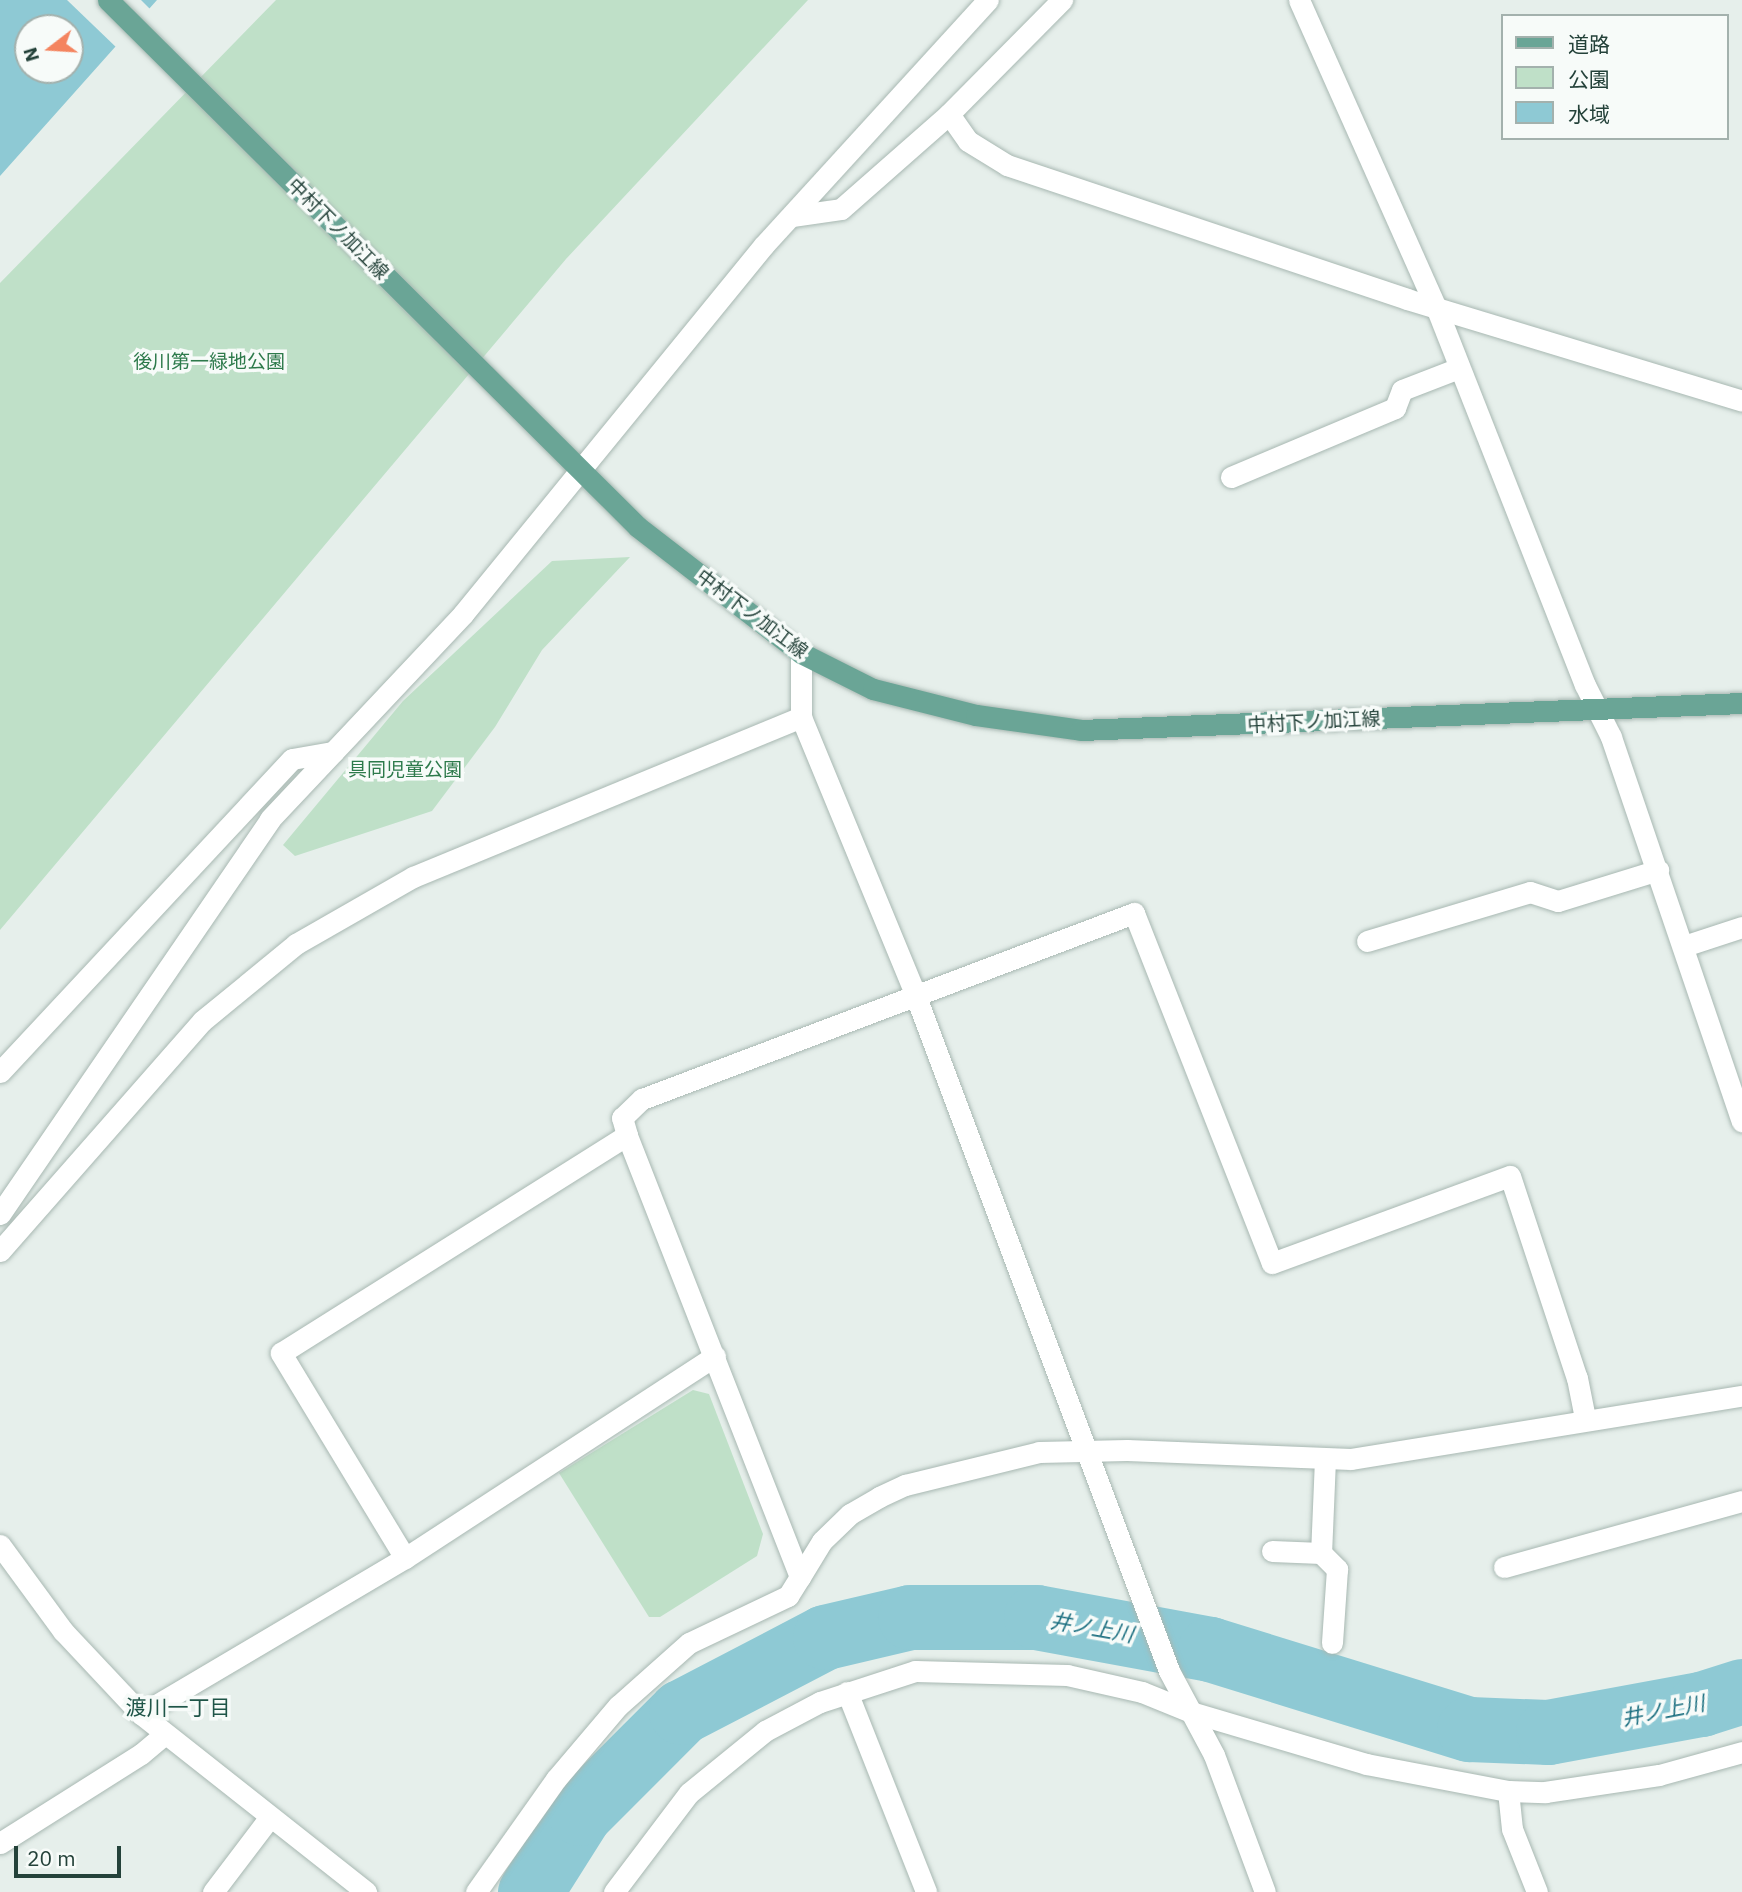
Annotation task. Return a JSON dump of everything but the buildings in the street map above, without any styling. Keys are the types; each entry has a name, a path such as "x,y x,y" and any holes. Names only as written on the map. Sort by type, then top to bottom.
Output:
{"main road":[{"name":"中村下ノ加江線","path":"108,0 638,527 801,653 873,689 976,715 1081,730 1742,703"}],"street":[{"path":"0,1214 270,819 463,614 792,216 988,0"},
{"path":"792,216 841,209 949,114 1062,0"},
{"path":"1299,0 1436,307 1585,685 1599,710 1658,870 1742,1121"},
{"path":"949,114 968,141 1007,165 1436,307 1742,401"},
{"path":"1231,477 1395,408 1402,390 1459,368"},
{"path":"801,653 802,717 915,994 1088,1449 1169,1671 1214,1755 1265,1892"},
{"path":"0,1251 202,1021 296,944 402,882 535,823 802,717"},
{"path":"0,1072 292,760 333,752"},
{"path":"1367,941 1530,892 1558,901 1658,870"},
{"path":"800,1577 622,1118 642,1099 1134,913 1272,1263 1510,1176 1577,1378 1585,1418"},
{"path":"1684,946 1742,927"},
{"path":"405,1558 281,1353 627,1135"},
{"path":"141,1714 405,1558 715,1356"},
{"path":"477,1892 556,1779 618,1706 689,1643 788,1596 822,1541 850,1514 905,1485 1038,1452 1088,1449 1351,1459 1585,1418 1742,1396"},
{"path":"1321,1553 1325,1459"},
{"path":"1504,1567 1742,1501"},
{"path":"0,1545 62,1631 141,1714 164,1735 366,1892"},
{"path":"1272,1551 1321,1553 1337,1569 1332,1643"},
{"path":"614,1892 689,1793 765,1731 847,1692 915,1671 1012,1671 1067,1675 1142,1692 1191,1713 1388,1769 1508,1791 1545,1792 1646,1777 1742,1752"},
{"path":"847,1692 926,1892"},
{"path":"0,1843 141,1754 164,1735"},
{"path":"1508,1791 1512,1829 1537,1892"},
{"path":"213,1892 270,1817"}],"green space":[{"name":"後川第一緑地公園","path":"276,0 808,0 566,259 0,930 0,283"},
{"name":"具同児童公園","path":"630,557 542,650 495,727 432,811 295,856 283,845 403,701 552,561"},
{"path":"693,1390 709,1394 763,1534 757,1556 660,1617 649,1617 559,1473"}],"water":[{"path":"0,0 157,0 84,82 84,14 14,14 14,84 82,84 0,176"}],"pier":[{"path":"67,0 141,0 152,11 118,49"}],"waterway":[{"name":"井ノ上川","path":"530,1892 580,1813 681,1712 825,1637 910,1617 1036,1617 1210,1649 1469,1729 1548,1732 1701,1704 1742,1691"}],"district":[{"name":"渡川一丁目","path":"178,1707"}]}
